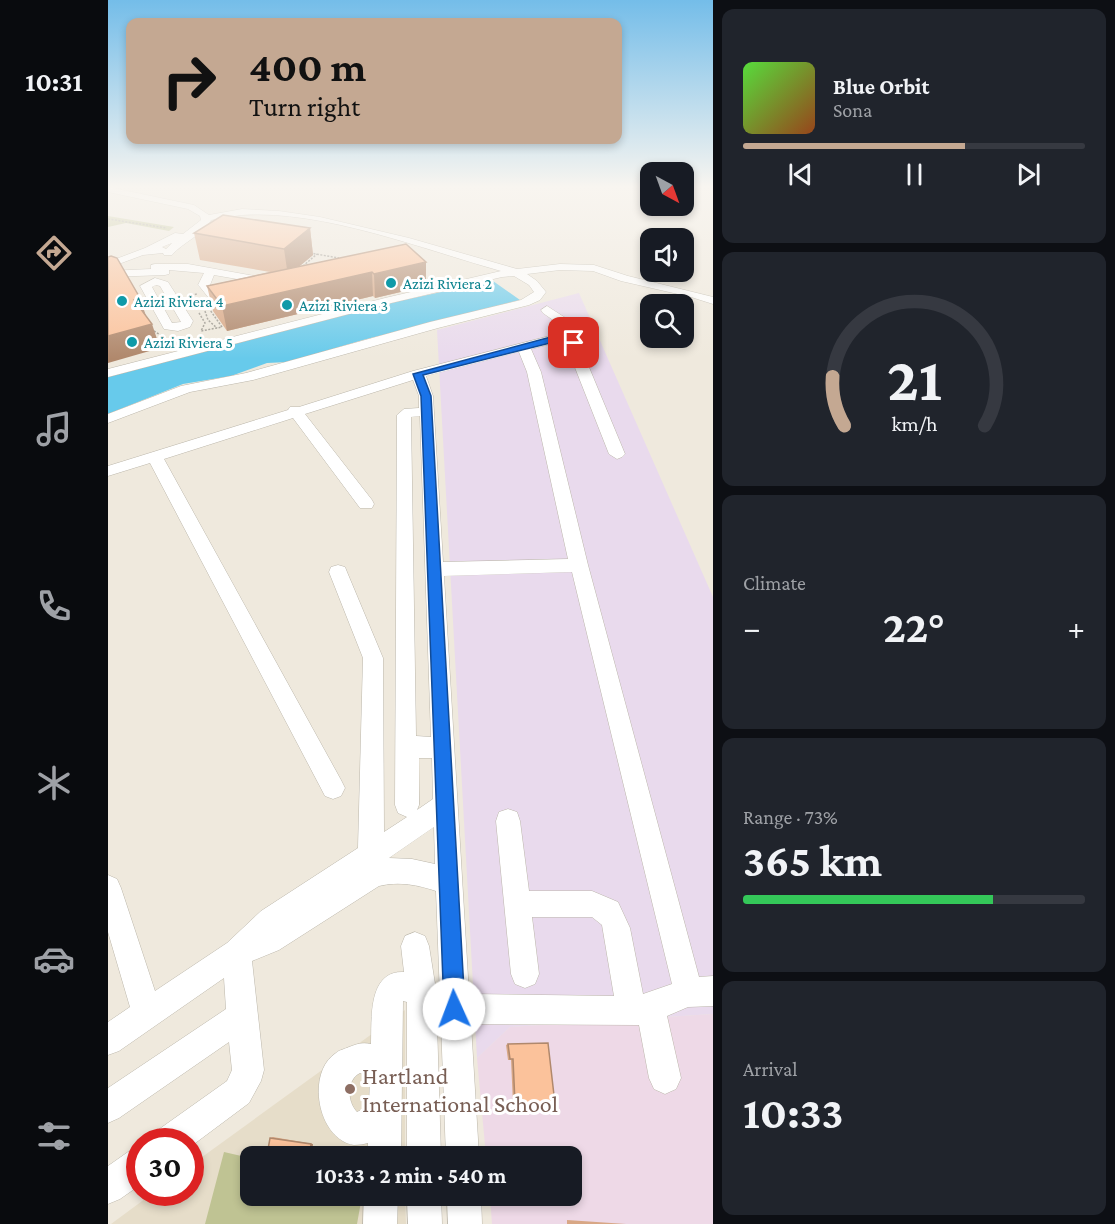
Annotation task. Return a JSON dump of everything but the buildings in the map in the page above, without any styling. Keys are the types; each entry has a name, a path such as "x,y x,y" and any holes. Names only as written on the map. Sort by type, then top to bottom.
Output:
{"street":[{"path":"128,264 131,254 149,250 160,244"},
{"path":"158,275 176,244"},
{"path":"108,419 186,389 255,375 434,325 525,303 538,296 540,292 516,272 415,244"},
{"path":"149,250 169,255 188,267 284,284 264,293"},
{"path":"108,270 128,264"},
{"path":"108,265 128,264 158,275 188,267"},
{"path":"108,373 356,308 516,272 566,266 588,267 625,279 694,294 713,301"},
{"path":"204,282 211,271"},
{"path":"108,274 143,273 151,276 188,272 204,282 205,287 218,300 242,298"},
{"path":"108,471 295,410 523,346 567,340 577,333 547,310"},
{"path":"567,340 579,360 617,454"},
{"path":"454,1009 640,1010 700,991 579,565 534,372 523,346"},
{"path":"407,805 408,745 405,738 412,410 426,390 418,374"},
{"path":"295,410 366,504"},
{"path":"412,410 435,569 461,1146"},
{"path":"154,455 333,788"},
{"path":"435,569 579,565"},
{"path":"338,572 373,657 371,855"},
{"path":"408,745 443,748"},
{"path":"108,1040 237,952 271,921 446,805"},
{"path":"508,821 525,974"},
{"path":"237,952 269,940 374,874 386,870 411,870 450,882"},
{"path":"108,888 147,1013"},
{"path":"518,904 592,904 608,911 614,919 640,1010 665,1078"},
{"path":"415,946 421,990 424,1146"},
{"path":"189,1128 238,1092 245,1081 248,1070 241,1016 237,952"},
{"path":"384,1146 387,1000 390,993 400,986 421,990"},
{"path":"108,1107 241,1016"},
{"path":"386,1113 371,1127 362,1130 353,1128 339,1117 333,1098 337,1077 349,1062 365,1058 373,1060 387,1074"},
{"path":"108,1187 126,1174"},
{"path":"380,1224 381,1206"},
{"path":"424,1206 425,1224"},
{"path":"464,1206 465,1224"}],"path":[{"path":"306,252 348,259"},
{"path":"297,271 317,254"},
{"path":"199,313 206,323 201,331 222,327 210,310"},
{"path":"205,311 208,320 218,329"},
{"path":"151,325 156,334 165,338 168,345"}],"shaded area":[{"path":"579,293 713,597 713,1014 510,1027 477,1058 437,330"},
{"name":"Hartland International School","path":"405,1010 405,1146 240,1146 240,1206 405,1206 406,1224 111,1224 135,1206 204,1206 204,1156"},
{"path":"713,1014 713,1224 492,1224 491,1206 582,1206 582,1146 485,1146 477,1058 510,1027"}],"green space":[{"path":"224,1152 240,1156 240,1206 360,1206 357,1224 205,1224"}],"water":[{"path":"493,281 520,300 363,340 288,362 267,363 231,376 183,384 108,414 108,377 399,301"}],"place":[{"name":"Azizi Riviera 2","path":"391,283"},
{"name":"Azizi Riviera 4","path":"122,301"},
{"name":"Azizi Riviera 3","path":"287,305"},
{"name":"Azizi Riviera 5","path":"132,342"},
{"name":"Hartland International School","path":"350,1089"}],"route":[{"path":"454,1009 426,390 418,374 558,338 559,342 565,344 574,343"}]}
